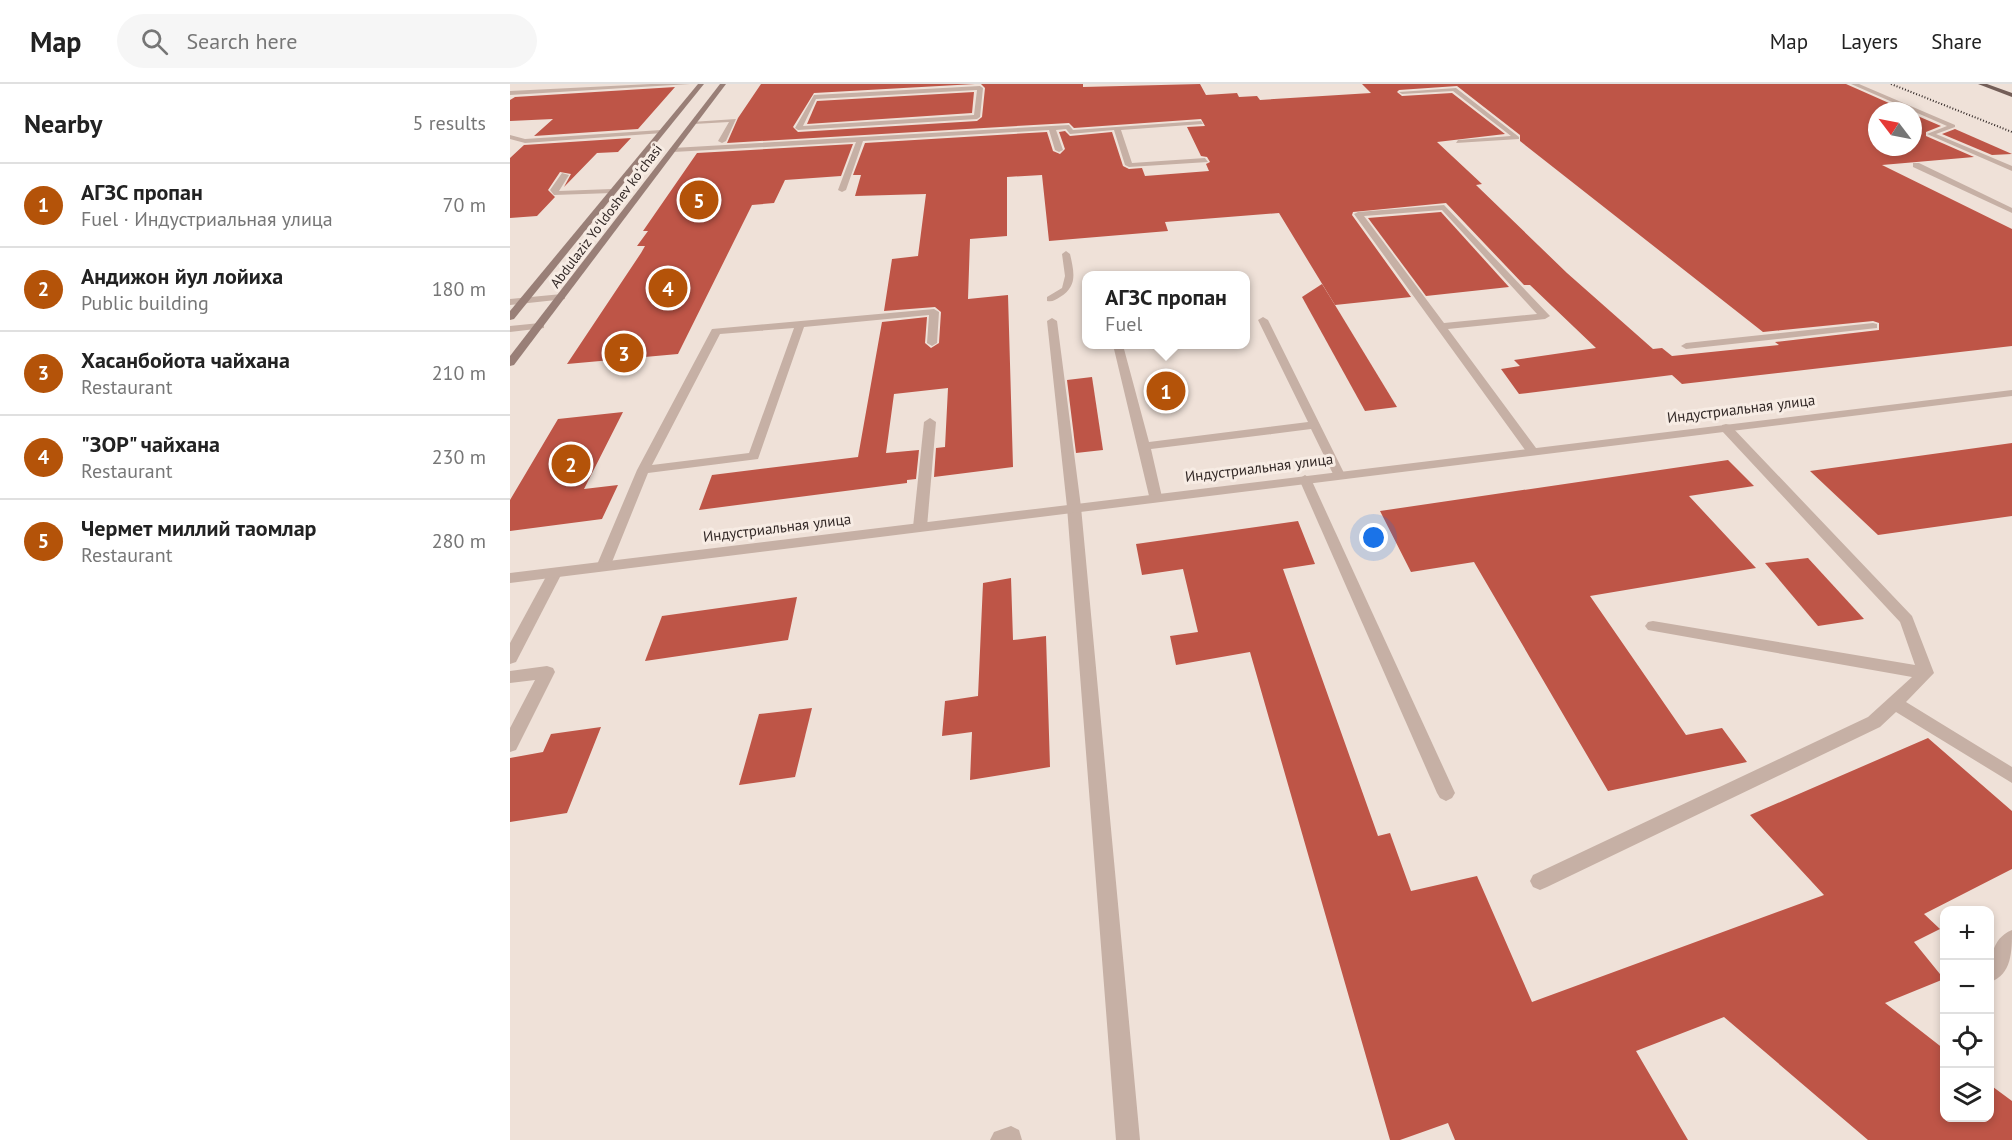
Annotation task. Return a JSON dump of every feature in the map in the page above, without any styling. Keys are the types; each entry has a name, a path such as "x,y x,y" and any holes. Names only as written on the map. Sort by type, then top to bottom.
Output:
{"main road":[{"name":"Abdulaziz Yoʻldoshev koʻchasi","path":"510,317 701,84"},
{"name":"Abdulaziz Yoʻldoshev koʻchasi","path":"510,363 723,84"},
{"path":"1981,84 2012,96"}],"street":[{"path":"510,93 687,84"},
{"path":"1854,84 1953,126 1930,134 2012,169"},
{"path":"789,132 798,128 978,117 980,88 814,97 798,128"},
{"path":"1402,92 1454,89 1517,138 1458,142"},
{"path":"694,122 734,120 722,141"},
{"path":"673,150 1069,127 1070,132 1201,123"},
{"path":"1052,128 1059,150"},
{"path":"1117,128 1129,165 1206,160"},
{"path":"510,137 525,141 661,132"},
{"path":"690,149 706,142 780,136"},
{"path":"842,190 860,139"},
{"path":"1916,165 2012,211"},
{"path":"565,175 554,190 557,193 612,191"},
{"path":"1439,327 1545,316 1444,207 1358,214 1439,327 1532,451"},
{"path":"1050,299 1066,289 1070,276 1066,254"},
{"path":"510,302 562,297"},
{"path":"603,567 643,470 716,331 934,312 932,343"},
{"path":"1263,320 1339,475"},
{"path":"1052,321 1074,507 1128,1140"},
{"path":"643,470 754,456 800,324"},
{"path":"510,328 540,326"},
{"path":"1686,346 1873,326"},
{"path":"1119,349 1155,497"},
{"name":"Индустриальная улица","path":"510,578 2012,393"},
{"path":"921,527 930,422"},
{"path":"1144,447 1315,425"},
{"path":"1726,428 1907,620 1926,673"},
{"path":"1305,479 1446,793"},
{"path":"510,658 555,573"},
{"path":"1653,626 1926,673"},
{"path":"510,677 547,672 510,745"},
{"path":"1540,881 1874,722 1926,673"},
{"path":"1894,703 2012,776"},
{"path":"1994,965 2012,940"}],"building":[{"path":"761,84 975,84 814,93 793,127 798,132 977,121 982,117 985,88 981,84 1083,84 1083,87 1200,84 1206,95 1237,93 1239,97 1257,96 1260,100 1371,93 1362,84 1846,84 1887,102 1868,102 1868,156 1922,156 1922,118 1941,126 1926,132 1926,136 1974,157 1882,165 2012,229 2012,346 1682,384 1672,375 1519,394 1501,369 1520,366 1514,360 1596,348 1530,285 1524,285 1446,203 1353,212 1352,215 1411,297 1335,305 1279,213 1165,222 1168,231 1049,241 1042,175 1007,177 1007,236 970,239 968,299 1008,295 1013,467 934,477 936,448 945,447 948,388 894,394 886,453 919,450 916,479 907,480 907,483 699,510 712,475 858,457 882,322 927,317 925,343 931,348 939,343 941,312 935,307 884,311 892,259 918,256 926,194 855,196 861,175 853,175 865,143 1047,132 1053,151 1060,154 1065,149 1059,132 1065,131 1070,136 1112,132 1123,166 1129,169 1142,168 1145,176 1209,171 1206,164 1210,162 1207,157 1201,156 1187,127 1205,126 1201,119 1074,128 1069,123 727,143 738,118","holes":["1457,86 1520,135 1520,141 1763,332 1873,321 1879,323 1879,330 1775,342 1779,345 1672,356 1662,348 1653,349 1567,273 1476,185 1482,184 1437,142 1505,134 1452,93 1402,96 1397,92"]},
{"path":"675,87 638,129 534,136 553,119 510,121 510,100 515,97"},
{"path":"974,92 972,113 807,124 817,101"},
{"path":"1955,129 2012,154 1992,155 1942,134"},
{"path":"631,138 618,152 597,153 564,187 571,174 560,172 548,190 555,197 537,216 510,218 510,158 524,145"},
{"path":"853,144 841,176 785,180 774,203 752,205 678,354 567,364 645,246 637,246 648,231 643,231 697,153"},
{"path":"1441,212 1509,287 1426,296 1368,218"},
{"path":"1322,284 1397,407 1365,411 1302,297"},
{"path":"1092,377 1103,450 1076,453 1067,380"},
{"path":"623,412 584,489 618,485 602,519 510,531 510,500 558,419"},
{"path":"2012,443 2012,516 1878,535 1810,471"},
{"path":"1728,460 1754,486 1689,496 1756,568 1590,596 1686,735 1722,728 1747,762 1608,791 1474,562 1411,572 1380,511"},
{"path":"1298,521 1315,564 1283,569 1378,836 1390,833 1411,891 1477,876 1532,1002 1824,895 1750,815 1928,738 2012,811 2012,869 1924,914 1940,929 1914,942 1940,974 1940,981 1885,1003 1940,1046 1940,1122 1994,1122 1994,1088 2012,1101 2012,1140 1868,1140 1724,1017 1636,1051 1688,1140 1455,1140 1448,1123 1400,1140 1390,1140 1250,652 1176,665 1170,636 1198,632 1183,569 1142,575 1136,544"},
{"path":"1808,558 1864,619 1818,626 1765,563"},
{"path":"1011,578 1013,640 1046,636 1050,767 970,780 972,732 942,736 945,701 978,696 983,583"},
{"path":"797,597 788,640 645,661 662,616"},
{"path":"812,708 795,777 739,785 759,714"},
{"path":"601,727 567,813 510,822 510,758 543,752 551,734"}],"railway":[{"path":"1891,84 2012,132"}],"place":[{"name":"Чермет миллий таомлар","path":"699,200"},
{"name":"\"ЗОР\" чайхана","path":"668,288"},
{"name":"Хасанбойота чайхана","path":"624,353"},
{"name":"АГЗС пропан","path":"1166,391"},
{"name":"Андижон йул лойиха","path":"571,464"}]}
